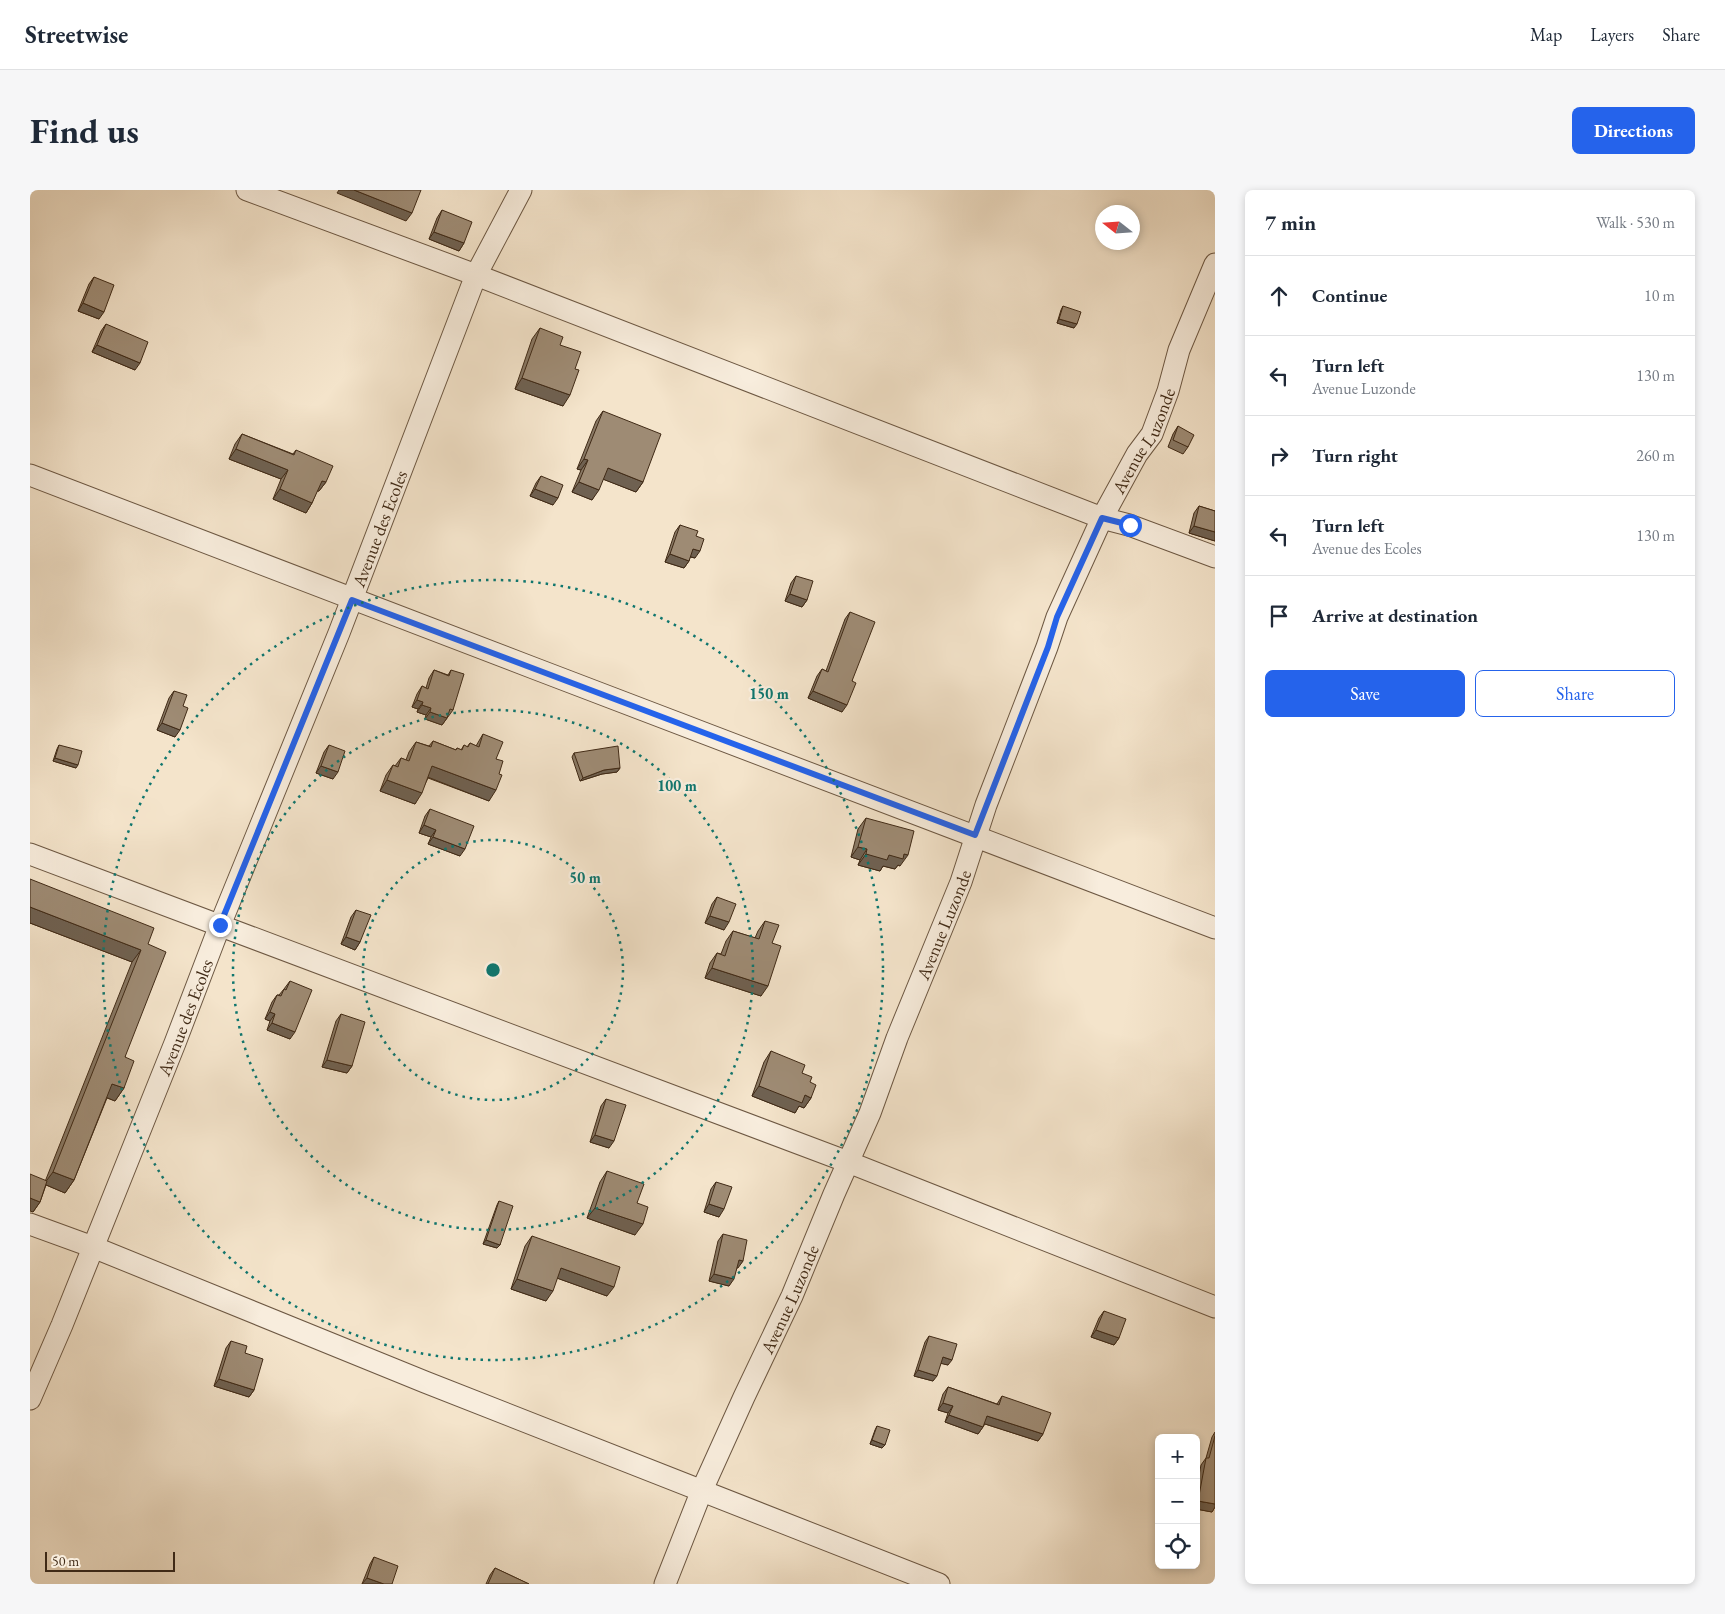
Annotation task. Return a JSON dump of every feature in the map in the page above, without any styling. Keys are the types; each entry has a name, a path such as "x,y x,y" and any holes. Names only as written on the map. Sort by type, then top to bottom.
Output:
{"street":[{"path":"247,190 476,275 1102,518 1130,525 1215,557"},
{"name":"Avenue des Ecoles","path":"30,1399 93,1247 220,925 352,600 476,275 521,190"},
{"name":"Avenue Luzonde","path":"665,1584 702,1490 792,1296 870,1113 897,1038 961,882 975,835 1048,647 1057,617 1102,518 1137,454 1152,434 1168,391 1179,350 1215,264"},
{"path":"30,475 352,600 975,835 1215,928"},
{"path":"30,854 848,1162 1215,1306"},
{"path":"30,1224 93,1247 425,1382 939,1584"}],"building":[{"path":"354,190 421,190 412,213"},
{"path":"442,210 472,222 464,243 434,232"},
{"path":"94,277 114,285 104,312 83,303"},
{"path":"1063,306 1081,312 1077,324 1059,319"},
{"path":"106,324 148,342 140,363 97,345"},
{"path":"540,328 563,337 560,345 581,352 575,369 579,370 570,395 522,378"},
{"path":"603,411 661,434 643,482 608,468 599,490 579,482 588,460 584,459"},
{"path":"1178,426 1194,435 1188,447 1173,440"},
{"path":"242,434 294,455 296,450 333,466 326,482 322,481 312,503 280,489 288,470 236,449"},
{"path":"541,476 563,485 558,498 535,489"},
{"path":"1199,506 1215,511 1215,532 1194,526"},
{"path":"680,525 698,531 696,536 704,539 700,551 693,549 689,561 670,554"},
{"path":"796,576 813,581 807,600 790,594"},
{"path":"850,612 875,622 852,681 856,683 847,705 813,691 822,669 828,672"},
{"path":"434,670 449,676 451,670 464,674 453,710 450,709 447,718 430,712 431,708 422,705 423,702 417,700 422,686 428,689"},
{"path":"174,691 187,695 183,706 188,708 180,730 162,723"},
{"path":"483,734 503,742 496,759 503,761 499,774 502,775 496,790 432,766 422,793 387,780 393,765 398,767 401,758 409,761 416,742 431,747 433,741 456,750 457,748 462,750 464,745 468,747 470,743 479,747"},
{"path":"59,745 82,751 78,765 55,758"},
{"path":"329,745 345,751 338,772 321,766"},
{"path":"618,746 620,768 604,770 583,778 574,753"},
{"path":"430,809 474,826 465,849 433,837 436,830 424,825"},
{"path":"866,818 914,831 908,855 904,854 903,859 889,855 887,860 866,854 867,849 858,847"},
{"path":"30,879 154,928 148,944 166,952 125,1057 134,1061 124,1088 112,1084 74,1180 53,1172 141,950 30,907"},
{"path":"717,897 736,904 729,922 710,916"},
{"path":"356,910 371,915 360,942 346,937"},
{"path":"765,921 779,925 772,943 781,946 768,986 712,968 717,953 725,956 733,931 759,939"},
{"path":"290,981 312,990 295,1032 272,1023 275,1014 270,1012 277,995 281,996"},
{"path":"341,1014 365,1022 352,1066 327,1060"},
{"path":"771,1051 805,1065 802,1073 812,1077 810,1082 816,1085 811,1098 805,1095 802,1103 759,1086"},
{"path":"606,1099 626,1105 614,1141 595,1135"},
{"path":"607,1171 644,1184 637,1203 648,1207 643,1224 595,1208"},
{"path":"30,1174 47,1181 40,1202 30,1198"},
{"path":"716,1182 732,1187 724,1209 709,1204"},
{"path":"499,1201 513,1206 500,1245 486,1240"},
{"path":"723,1234 747,1240 743,1261 739,1260 734,1279 714,1274"},
{"path":"532,1236 620,1267 614,1287 561,1268 553,1291 517,1279"},
{"path":"1104,1311 1126,1319 1119,1338 1096,1330"},
{"path":"929,1336 957,1344 952,1360 943,1357 937,1376 918,1370"},
{"path":"231,1341 247,1346 245,1353 263,1359 254,1390 219,1379"},
{"path":"948,1387 999,1405 1002,1396 1051,1413 1043,1434 987,1416 983,1427 949,1415 953,1406 943,1403"},
{"path":"877,1426 890,1430 885,1445 872,1440"},
{"path":"1215,1436 1215,1504 1200,1501 1200,1490 1206,1458 1209,1458"},
{"path":"374,1557 398,1566 392,1584 384,1584 367,1578"},
{"path":"495,1568 529,1584 488,1584"}],"route":[{"path":"220,925 352,600 975,835 1048,647 1057,617 1102,518 1130,525"}]}
